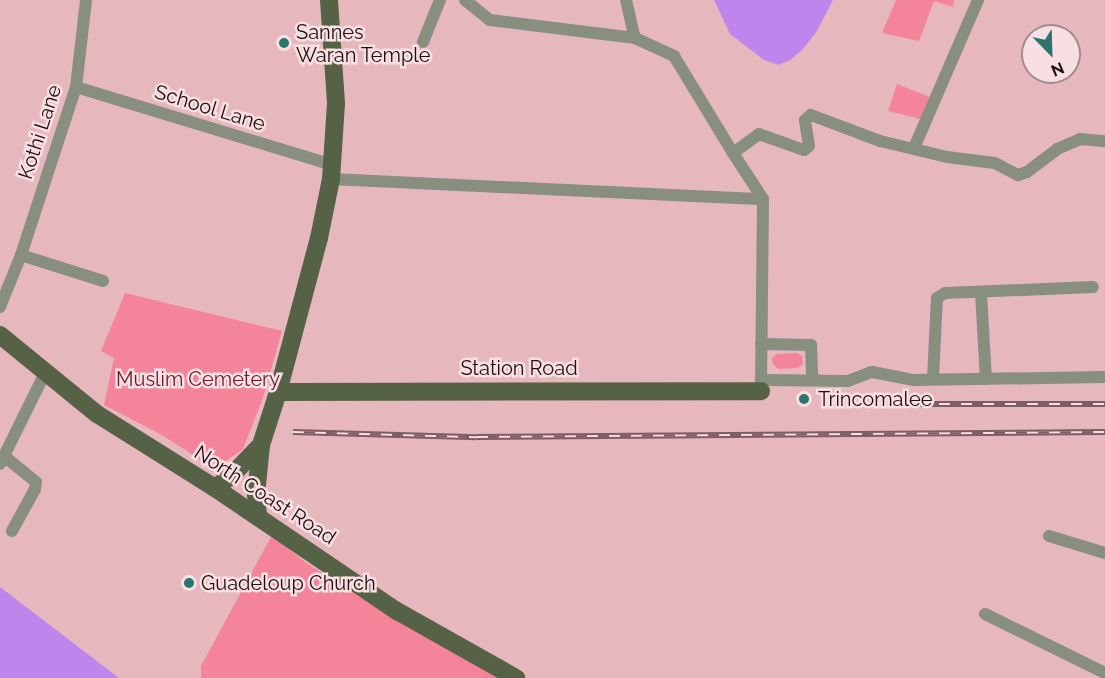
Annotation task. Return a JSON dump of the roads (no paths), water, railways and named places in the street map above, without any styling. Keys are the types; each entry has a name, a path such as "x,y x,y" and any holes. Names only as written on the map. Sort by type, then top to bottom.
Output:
{"main road":[{"path":"258,516 256,495 261,445 278,392 319,238 332,172 336,103 329,0"},
{"name":"North Coast Road","path":"0,335 97,414 258,516 397,612 516,678"},
{"name":"Station Road","path":"278,392 761,386"},
{"path":"215,488 232,475 261,445"}],"street":[{"name":"Kothi Lane","path":"0,307 21,255 76,87 86,0"},
{"path":"423,42 440,0"},
{"path":"465,0 490,20 635,38 674,56 763,199 761,386 812,381 848,381 872,372 915,380 1103,377"},
{"path":"626,0 635,38"},
{"path":"914,148 978,0"},
{"name":"School Lane","path":"76,87 332,172 763,199"},
{"path":"733,153 759,134 804,150 809,146 805,120 811,116 855,133 947,157 995,163 1018,175 1027,172 1057,149 1080,139 1105,141"},
{"path":"21,255 103,282"},
{"path":"933,379 937,298 945,293 1093,287"},
{"path":"981,293 986,379"},
{"path":"761,344 811,345 812,381"},
{"path":"12,531 35,489 36,482 2,460 45,373"},
{"path":"1049,536 1105,553"},
{"path":"984,614 1105,673"}],"railway":[{"path":"917,404 1105,404"},
{"path":"293,432 477,437 1105,432"}],"place":[{"name":"Sannes Waran Temple","path":"284,43"},
{"name":"Trincomalee","path":"804,399"},
{"name":"Guadeloup Church","path":"189,583"}],"park label":[{"name":"Muslim Cemetery","path":"198,379"}]}
